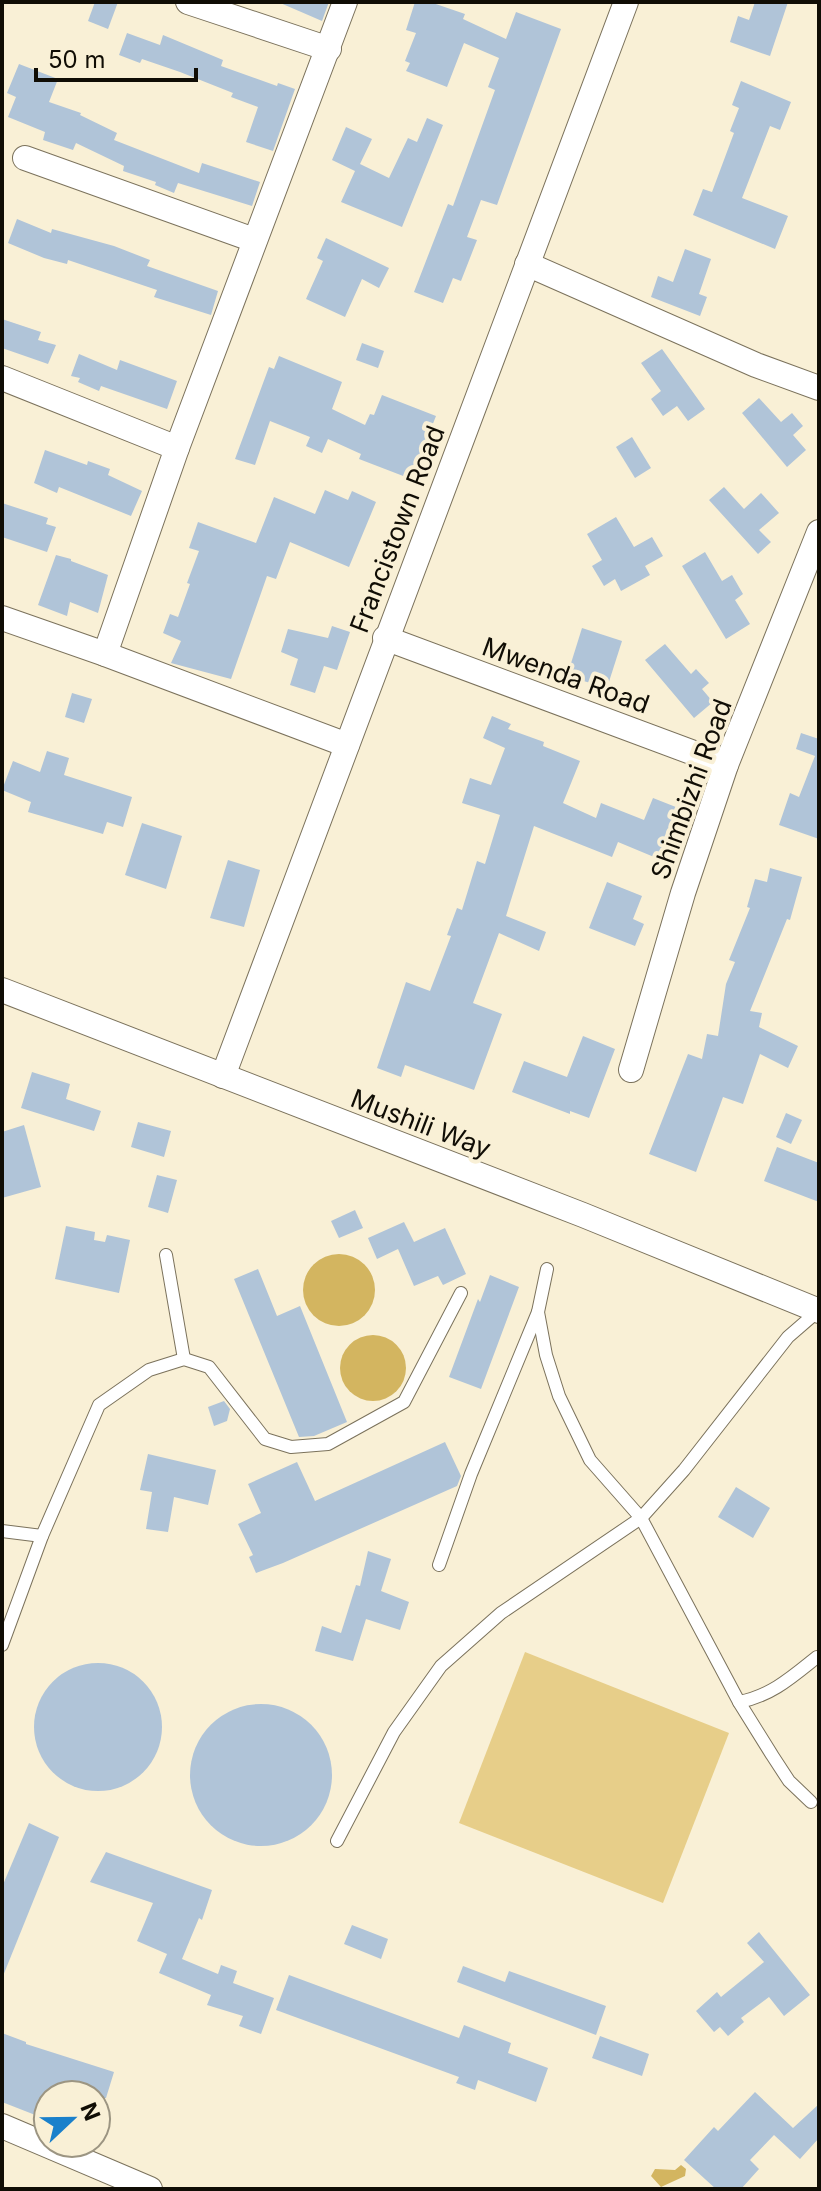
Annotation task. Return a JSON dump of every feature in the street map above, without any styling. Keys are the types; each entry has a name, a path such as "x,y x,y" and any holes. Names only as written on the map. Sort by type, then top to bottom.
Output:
{"street":[{"path":"188,2 329,49"},
{"path":"105,654 177,448 345,2"},
{"name":"Francistown Road","path":"223,1076 626,2"},
{"path":"25,158 254,240"},
{"path":"527,264 756,365 819,388"},
{"path":"2,378 177,448"},
{"name":"Shimbizhi Road","path":"631,1070 683,893 726,765 819,532"},
{"path":"2,618 347,745"},
{"name":"Mwenda Road","path":"385,638 726,765"},
{"name":"Mushili Way","path":"2,990 819,1310"},
{"path":"2,2126 150,2189"}],"lane":[{"path":"166,1255 184,1359"},
{"path":"439,1565 471,1474 538,1312 547,1269"},
{"path":"2,1645 42,1536 99,1405 149,1370 184,1359 209,1367 265,1439 291,1447 328,1444 404,1402 461,1293"},
{"path":"337,1841 394,1732 441,1666 501,1613 641,1518 684,1470 788,1337 819,1310"},
{"path":"538,1312 546,1355 559,1396 590,1460 641,1518 739,1702 789,1781 811,1802"},
{"path":"2,1531 42,1536"},
{"path":"739,1702 760,1698 781,1686 817,1657"}],"shaded area":[{"path":"339,1254 359,1260 369,1270 375,1290 369,1310 359,1320 339,1326 319,1320 309,1310 303,1290 309,1270 319,1260"},
{"path":"373,1335 396,1345 406,1368 396,1391 373,1401 350,1391 340,1368 350,1345"},
{"path":"525,1652 729,1733 663,1903 459,1823"},
{"path":"681,2165 686,2169 685,2176 661,2187 651,2176 655,2169 675,2170"}],"building":[{"path":"95,2 118,2 108,29 88,21"},
{"path":"278,2 329,2 322,21"},
{"path":"415,2 430,2 465,14 463,19 506,39 516,12 561,29 497,205 481,200 467,237 477,240 461,281 453,278 443,303 414,292 448,204 453,206 495,90 488,87 499,58 464,43 447,87 406,71 410,63 405,61 416,33 406,30"},
{"path":"755,2 788,2 770,56 730,42 738,16 749,20"},
{"path":"127,33 160,45 163,35 223,60 221,66 277,86 278,83 295,89 273,151 246,142 258,107 231,97 233,93 180,72 119,55"},
{"path":"19,64 58,79 49,102 81,113 117,133 114,140 199,173 202,163 260,182 252,206 178,183 174,193 155,185 156,182 123,171 124,166 76,143 73,150 43,140 45,132 8,117 16,97 7,93"},
{"path":"741,81 791,102 780,130 770,126 742,198 788,216 775,249 693,215 703,189 712,192 734,133 730,131 739,108 732,105"},
{"path":"427,118 443,125 402,227 341,202 355,171 332,160 346,127 372,139 360,164 389,178 408,138 417,142"},
{"path":"17,219 51,233 52,229 114,246 150,260 147,266 218,291 211,315 154,297 157,290 68,260 67,264 44,258 8,243"},
{"path":"326,238 389,268 379,288 362,279 345,317 306,299 323,261 317,258"},
{"path":"685,249 711,259 699,294 707,297 700,316 651,297 658,276 673,282"},
{"path":"2,319 41,332 38,340 56,345 48,364 2,348"},
{"path":"362,343 384,351 378,368 356,360"},
{"path":"662,349 705,409 688,421 677,406 663,416 651,399 661,391 641,363"},
{"path":"79,354 117,370 120,360 177,381 167,409 101,386 99,391 78,382 80,378 71,376"},
{"path":"279,356 342,382 332,409 365,425 370,414 374,415 382,395 436,416 411,479 359,459 361,454 328,439 322,453 306,446 310,437 270,421 255,465 235,459 269,367 274,369"},
{"path":"759,398 781,422 792,413 803,426 793,435 806,450 787,467 742,413"},
{"path":"632,437 651,468 635,478 616,447"},
{"path":"45,450 87,465 88,461 110,469 108,475 142,491 131,516 59,487 57,493 34,483"},
{"path":"724,487 744,509 761,493 779,513 759,530 771,542 758,554 709,500"},
{"path":"325,490 348,500 352,491 376,502 349,567 290,542 276,579 267,576 231,679 171,663 181,641 163,633 170,614 178,617 190,584 187,583 199,551 189,548 198,522 256,543 274,497 315,514"},
{"path":"2,503 48,518 46,524 56,527 47,552 2,537"},
{"path":"616,517 634,547 652,537 663,556 645,566 650,575 621,591 615,579 604,586 592,566 602,560 587,534"},
{"path":"705,552 722,581 732,575 743,594 735,600 750,624 726,639 682,566"},
{"path":"56,555 108,575 98,613 70,602 67,616 38,605"},
{"path":"332,626 350,632 337,670 324,666 315,693 290,685 298,659 281,652 288,629 328,638"},
{"path":"582,628 622,641 607,688 567,676"},
{"path":"665,644 691,674 696,669 709,683 702,689 713,702 694,718 645,660"},
{"path":"72,693 92,699 84,723 65,717"},
{"path":"492,716 511,724 508,729 544,742 543,746 580,761 563,803 596,818 601,803 644,820 653,798 686,811 666,862 618,842 612,857 534,826 506,916 546,932 539,951 499,933 473,1003 502,1014 474,1090 405,1065 401,1077 377,1068 406,982 430,991 451,936 447,935 457,908 462,910 477,861 485,864 500,815 462,803 470,778 491,785 505,748 483,738"},
{"path":"801,733 819,739 819,839 779,825 790,793 799,797 815,756 796,749"},
{"path":"47,751 69,758 64,775 132,797 123,827 107,822 103,834 28,812 31,802 2,790 13,761 40,772"},
{"path":"142,823 182,836 166,889 125,875"},
{"path":"228,860 260,870 244,927 210,918"},
{"path":"770,868 802,877 790,920 787,919 750,1011 762,1013 759,1027 798,1046 788,1068 760,1054 743,1104 723,1097 696,1172 649,1154 688,1054 702,1059 707,1034 718,1036 726,984 735,962 729,960 750,908 747,907 755,879 767,882"},
{"path":"607,882 642,896 633,919 644,924 635,946 589,928"},
{"path":"583,1036 615,1049 589,1118 512,1092 524,1061 567,1077"},
{"path":"32,1072 70,1084 66,1099 101,1111 94,1131 21,1108"},
{"path":"786,1113 802,1120 791,1144 776,1137"},
{"path":"138,1122 171,1131 164,1157 131,1147"},
{"path":"24,1125 41,1187 2,1198 2,1132"},
{"path":"777,1147 819,1163 819,1202 764,1181"},
{"path":"157,1175 177,1180 168,1213 148,1207"},
{"path":"355,1210 363,1228 339,1238 331,1221"},
{"path":"404,1222 414,1242 445,1228 466,1274 443,1285 438,1276 414,1286 398,1249 377,1259 368,1238"},
{"path":"66,1226 95,1232 94,1240 105,1242 107,1235 130,1240 119,1293 55,1279"},
{"path":"258,1269 277,1316 300,1306 347,1422 314,1436 299,1437 234,1279"},
{"path":"490,1275 519,1287 481,1389 449,1377"},
{"path":"224,1401 230,1409 227,1421 214,1426 208,1407"},
{"path":"445,1442 461,1476 457,1486 256,1573 249,1557 253,1555 238,1524 261,1513 248,1484 297,1462 315,1501"},
{"path":"148,1454 216,1470 208,1505 174,1497 168,1532 146,1529 152,1492 140,1490"},
{"path":"736,1487 770,1508 753,1538 718,1517"},
{"path":"368,1551 391,1559 381,1591 409,1602 400,1630 366,1619 353,1661 315,1651 322,1626 341,1633 356,1585 360,1586"},
{"path":"98,1663 122,1668 143,1682 157,1703 162,1727 157,1751 143,1772 122,1786 98,1791 74,1786 53,1772 39,1751 34,1727 39,1703 53,1682 74,1668"},
{"path":"261,1704 288,1709 311,1725 327,1748 332,1775 327,1802 311,1825 288,1841 261,1846 234,1841 211,1825 195,1802 190,1775 195,1748 211,1725 234,1709"},
{"path":"29,1823 59,1837 3,1976 2,1887"},
{"path":"106,1852 212,1890 202,1920 199,1918 182,1959 218,1974 221,1965 237,1971 233,1983 274,1998 261,2034 239,2026 243,2016 207,2005 211,1995 159,1973 167,1954 137,1941 153,1903 90,1882"},
{"path":"352,1925 388,1939 381,1959 344,1944"},
{"path":"759,1932 810,1995 784,2016 769,1997 741,2018 744,2022 728,2036 720,2027 714,2032 696,2011 717,1992 721,1997 764,1962 747,1943"},
{"path":"463,1966 505,1982 509,1971 606,2006 596,2035 457,1982"},
{"path":"289,1975 459,2038 464,2025 511,2043 508,2053 548,2068 536,2102 478,2080 475,2090 456,2083 459,2077 276,2010"},
{"path":"2,2033 26,2044 114,2072 112,2079 32,2079 32,2114 2,2102"},
{"path":"600,2036 649,2054 642,2076 592,2058"},
{"path":"755,2092 793,2128 819,2104 819,2138 800,2159 774,2135 750,2160 759,2169 741,2189 716,2189 684,2160 714,2127 718,2131"}]}
